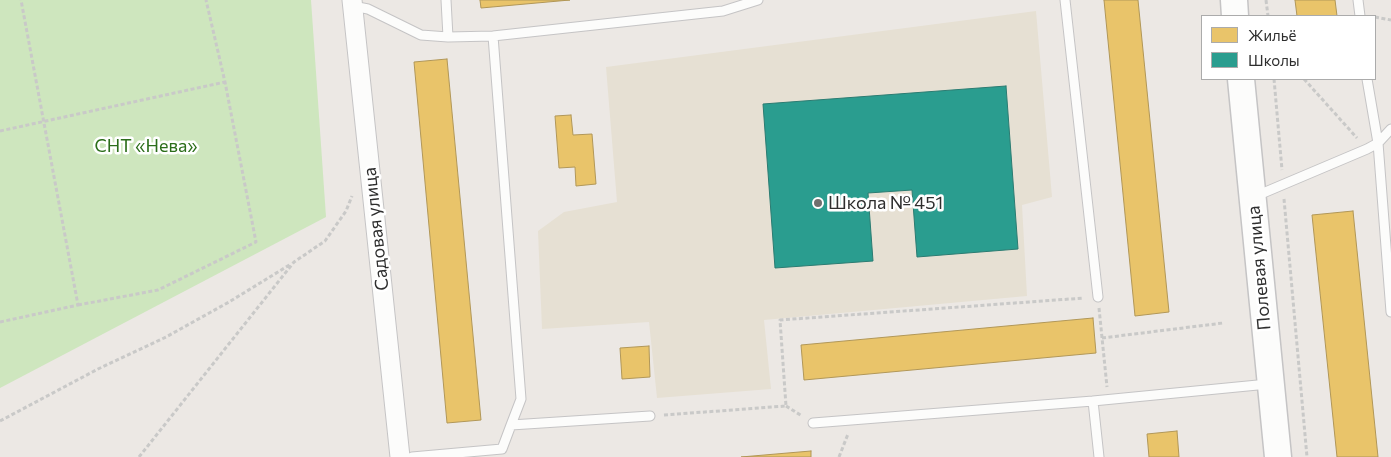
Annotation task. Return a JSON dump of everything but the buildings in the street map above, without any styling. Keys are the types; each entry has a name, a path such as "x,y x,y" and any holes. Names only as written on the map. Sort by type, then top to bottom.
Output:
{"street":[{"path":"1234,0 1235,15"},
{"name":"Садовая улица","path":"353,3 400,457"},
{"name":"Полевая улица","path":"1241,80 1278,457"}],"lane":[{"path":"446,0 448,37"},
{"path":"353,3 368,8 421,35 448,37 494,36 724,11 758,0"},
{"path":"1065,0 1098,297"},
{"path":"1358,0 1360,15"},
{"path":"412,457 503,453 521,398 494,36"},
{"path":"1367,80 1378,144 1391,312"},
{"path":"1253,198 1378,144 1391,129"},
{"path":"813,423 1109,400 1270,383"},
{"path":"1093,401 1099,457"},
{"path":"511,425 650,416"}],"path":[{"path":"21,0 78,306"},
{"path":"0,322 158,290 256,242 225,82 206,0"},
{"path":"1266,0 1268,15"},
{"path":"1376,17 1391,20"},
{"path":"1274,80 1307,457"},
{"path":"1305,80 1367,149"},
{"path":"0,131 225,82"},
{"path":"0,421 98,369 166,338 230,302 294,262 325,241 346,211 356,188"},
{"path":"139,457 294,262"},
{"path":"650,416 786,406 780,320 1098,297 1109,400"},
{"path":"1102,338 1223,323"},
{"path":"839,457 854,419"}],"shaded area":[{"name":"Школа № 451","path":"1036,11 1052,197 1022,205 1027,296 764,320 771,389 657,398 649,322 542,329 538,231 564,212 617,202 606,67"}],"green space":[{"name":"СНТ «Нева»","path":"0,0 311,0 326,217 0,388"}],"place":[{"name":"Школа № 451","path":"818,203"}]}
